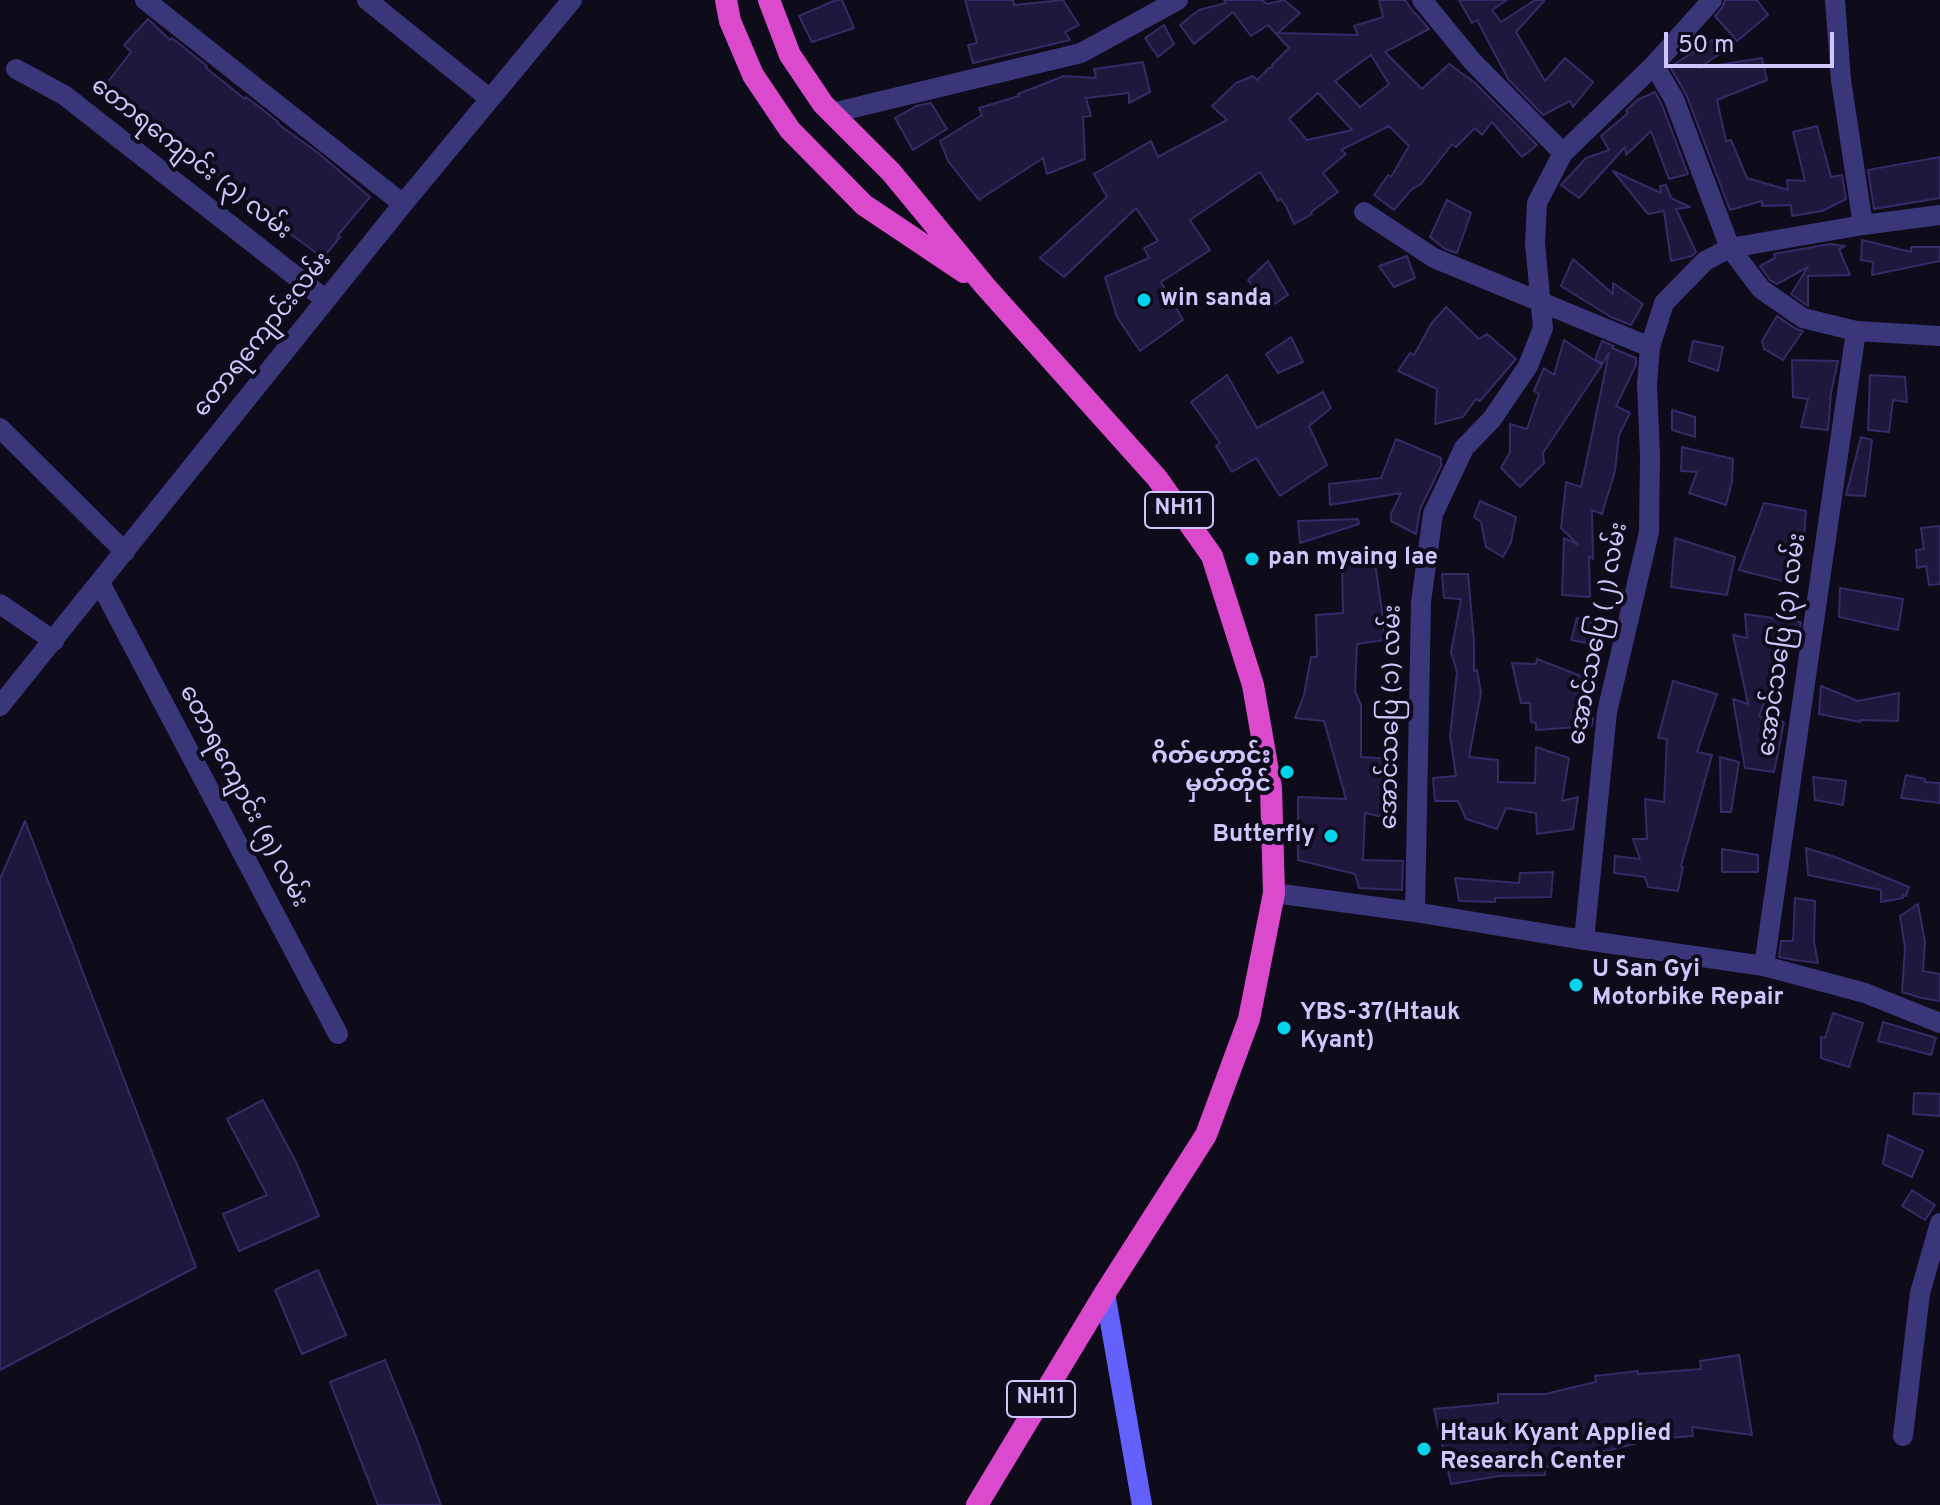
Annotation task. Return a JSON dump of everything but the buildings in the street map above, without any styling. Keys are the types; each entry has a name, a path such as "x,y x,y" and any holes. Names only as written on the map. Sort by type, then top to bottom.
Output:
{"highway":[{"name":"NH11","path":"726,0 730,21 753,75 790,130 864,205 985,286"},
{"name":"NH11","path":"769,0 790,55 823,104 891,172 985,286 1157,478 1212,556 1253,685 1271,788 1274,893 1249,1019 1206,1135 1105,1293 977,1505"}],"main road":[{"path":"1105,1293 1142,1505"}],"street":[{"path":"145,0 403,204"},
{"path":"367,0 490,99"},
{"name":"တောရကျောင်းလမ်း","path":"4,695 54,641 403,204 572,0"},
{"path":"832,113 1081,53 1178,0"},
{"path":"1422,0 1473,62 1563,153"},
{"name":"အောင်သပြေ (၁) လမ်း","path":"1415,912 1421,602 1433,514 1464,448 1492,419 1528,366 1543,328 1535,243 1537,203 1563,153 1654,65 1712,0"},
{"path":"1835,0 1841,80 1863,225"},
{"path":"1654,65 1674,99 1730,248 1761,289 1803,318 1856,331 1940,336"},
{"name":"တောရကျောင်း (၃) လမ်း","path":"16,69 64,95 326,300"},
{"path":"1364,212 1434,258 1650,347"},
{"name":"အောင်သပြေ (၂) လမ်း","path":"1584,940 1607,712 1649,532 1647,384 1650,347 1664,303 1705,261 1730,248 1940,215"},
{"name":"အောင်သပြေ (၃) လမ်း","path":"1764,966 1856,331"},
{"path":"0,428 125,552"},
{"name":"တောရကျောင်း (၅) လမ်း","path":"100,583 338,1034"},
{"path":"0,604 54,641"},
{"path":"1274,893 1764,966 1865,993 1940,1023"},
{"path":"1903,1436 1920,1293 1940,1223"}],"place":[{"name":"win sanda","path":"1144,300"},
{"name":"pan myaing lae","path":"1252,559"},
{"name":"ဂိတ်ဟောင်း မှတ်တိုင်","path":"1287,772"},
{"name":"Butterfly","path":"1331,836"},
{"name":"U San Gyi Motorbike Repair","path":"1576,985"},
{"name":"YBS-37(Htauk Kyant)","path":"1284,1028"},
{"name":"Htauk Kyant Applied Research Center","path":"1424,1449"}]}
